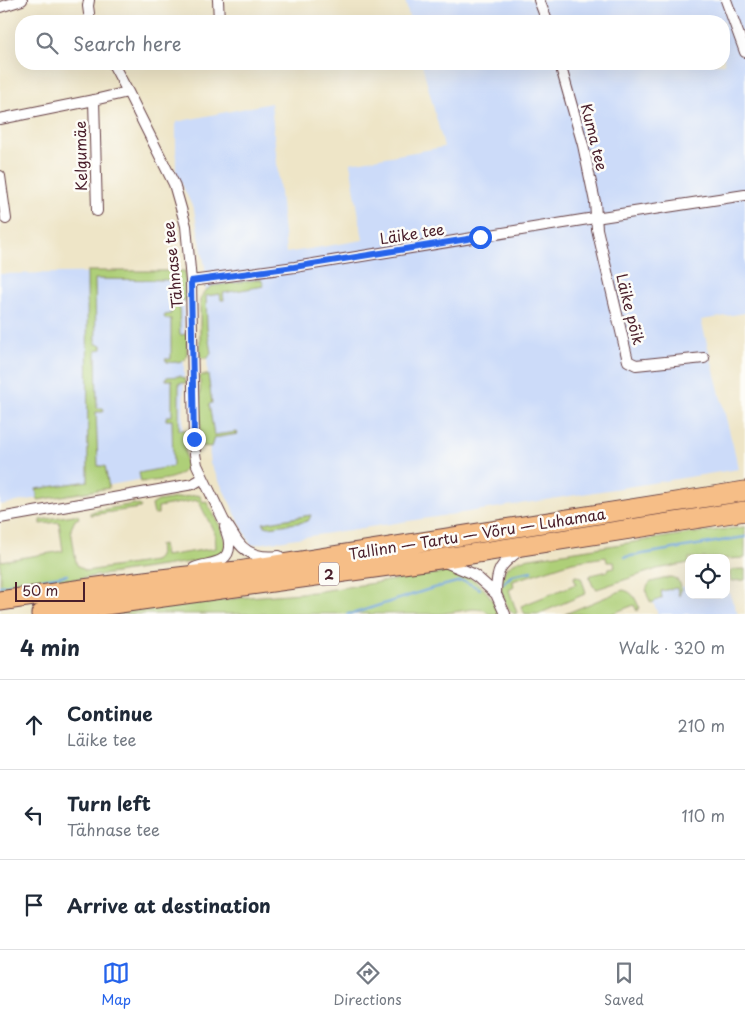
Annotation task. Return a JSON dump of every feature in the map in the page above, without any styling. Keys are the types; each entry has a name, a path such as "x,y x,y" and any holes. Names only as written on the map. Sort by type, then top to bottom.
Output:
{"highway":[{"name":"Tallinn — Tartu — Võru — Luhamaa","path":"0,601 181,576 238,571 745,491"},
{"name":"Tallinn — Tartu — Võru — Luhamaa","path":"41,614 528,546 745,511"}],"street":[{"path":"0,7 22,0"},
{"path":"88,0 89,15"},
{"path":"218,0 219,15"},
{"path":"539,0 545,15"},
{"path":"726,0 745,52"},
{"name":"Tähnase tee","path":"116,70 174,184 186,226 191,281 195,454 197,465 224,521"},
{"name":"Kuma tee","path":"562,70 583,144 595,202 596,218"},
{"name":"Kelgumäe","path":"0,119 128,92"},
{"name":"Kelgumäe","path":"94,100 96,212"},
{"path":"0,176 6,219"},
{"name":"Läike tee","path":"726,198 745,189"},
{"name":"Läike tee","path":"191,281 294,267 745,195"},
{"name":"Läike põik","path":"596,218 628,361 636,365 704,358"},
{"path":"0,518 193,484 203,478"},
{"path":"224,521 237,541 251,554 268,557 304,553 322,557"},
{"path":"181,576 196,566 220,561 225,558 228,553 229,543 224,521"},
{"path":"496,594 499,569 512,556 528,546"},
{"path":"439,559 477,577 496,594 505,614"}],"shaded area":[{"path":"405,0 745,0 745,313 701,320 739,469 251,545 210,463 205,266 194,210 176,172 176,122 271,103 286,253 363,240 350,163 444,147 424,70 730,70 730,15 409,15"},
{"path":"184,271 182,466 176,473 0,505 0,274"},
{"path":"685,586 685,599 730,599 730,595 738,614 658,614 648,591"}],"green space":[{"path":"87,271 185,271 186,300 179,301 180,335 187,334 187,353 183,361 167,362 165,359 171,359 171,319 164,317 171,314 171,280 95,279 96,344 102,345 102,349 96,350 97,408 103,408 104,410 103,412 96,412 98,466 105,466 109,488 38,500 36,489 88,481"},
{"path":"261,279 264,286 223,293 224,300 221,300 220,294 206,296 207,328 211,353 208,358 200,357 200,300 204,292 212,286"},
{"path":"208,375 212,403 209,404 214,435 237,432 238,434 214,438 211,447 201,446 200,377"},
{"path":"180,376 187,383 179,383 179,430 187,430 187,437 184,437 186,466 179,475 141,482 139,473 173,466 172,420 166,420 167,416 172,416 172,380 166,380 166,378"},
{"path":"200,496 203,502 206,501 225,539 224,550 210,559 0,592 0,552 1,561 63,551 59,522 40,524 40,520 78,515 79,518 75,520 71,529 77,565 86,571 154,561 160,554 159,545 163,544 165,556 216,548 215,534 198,500 158,507 158,514 154,514 152,505 158,501"},
{"path":"134,504 141,506 140,508 90,515 90,513 95,511"},
{"path":"311,515 309,520 304,522 269,527 263,523"},
{"path":"745,527 745,558 730,559 730,554 685,554 685,564 657,569 597,589 593,586 589,577 615,567 614,562 607,562 606,557 572,562 513,581 514,587 509,590 517,613 514,614 507,606 502,593 501,580 506,569 510,565 524,559 686,534"},
{"path":"745,569 745,580 731,581 730,573 734,570"},
{"path":"447,572 464,575 477,582 490,597 499,614 489,614 484,610 473,609 440,614 103,614 249,597 314,592"},
{"path":"574,577 581,578 585,594 538,614 525,614 521,606 576,584"},
{"path":"671,577 680,584 679,596 677,588 661,591 662,598 651,603 646,592 647,587 651,582"},
{"path":"623,590 629,592 635,598 639,607 637,611 634,605 611,614 565,614"}],"waterway":[{"path":"625,557 745,537"},
{"path":"504,583 512,575 532,571"},
{"path":"0,586 67,575"},
{"path":"347,614 461,581 480,589"}],"route":[{"path":"194,439 191,281 294,267 480,237"}]}
